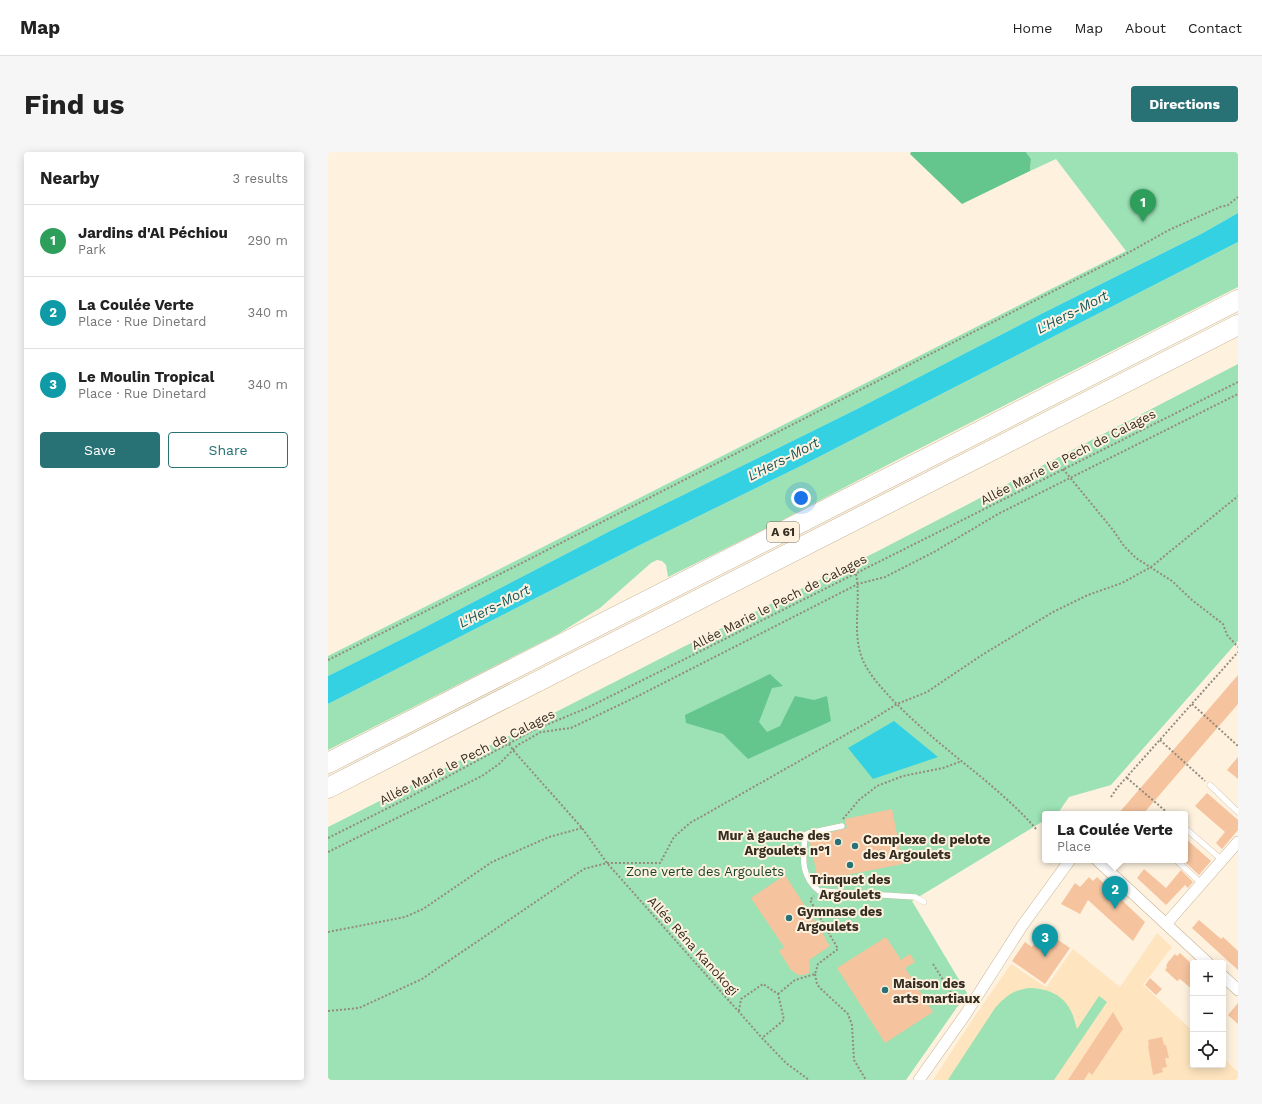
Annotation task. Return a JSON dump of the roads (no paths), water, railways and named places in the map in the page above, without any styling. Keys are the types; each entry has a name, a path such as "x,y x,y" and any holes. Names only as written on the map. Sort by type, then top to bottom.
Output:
{"highway":[{"name":"A 61","path":"328,763 1238,300"},
{"name":"A 61","path":"328,788 1238,325"}],"street":[{"path":"1166,924 1238,842"},
{"path":"919,1080 965,1014 1022,926 1068,863"},
{"path":"1100,863 1205,960"},
{"path":"1226,979 1238,990"}],"lane":[{"path":"1210,785 1238,812"},
{"path":"842,826 805,835 804,871 812,885 820,891 915,897 924,902"},
{"path":"1188,831 1222,860"},
{"path":"1179,863 1202,884"}],"water":[{"name":"L'Hers-Mort","path":"1238,213 1238,242 803,465 644,543 328,704 328,676 612,530 857,409 1041,314 1201,234"},
{"path":"894,721 938,757 873,779 848,748"}],"place":[{"name":"Jardins d'Al Péchiou","path":"1143,222"},
{"name":"Mur à gauche des Argoulets n°1","path":"838,842"},
{"name":"Complexe de pelote des Argoulets","path":"855,846"},
{"name":"Trinquet des Argoulets","path":"850,865"},
{"name":"La Coulée Verte","path":"1115,909"},
{"name":"Gymnase des Argoulets","path":"789,918"},
{"name":"Le Moulin Tropical","path":"1045,957"},
{"name":"Maison des arts martiaux","path":"885,990"}],"park label":[{"name":"Zone verte des Argoulets","path":"705,871"}]}
